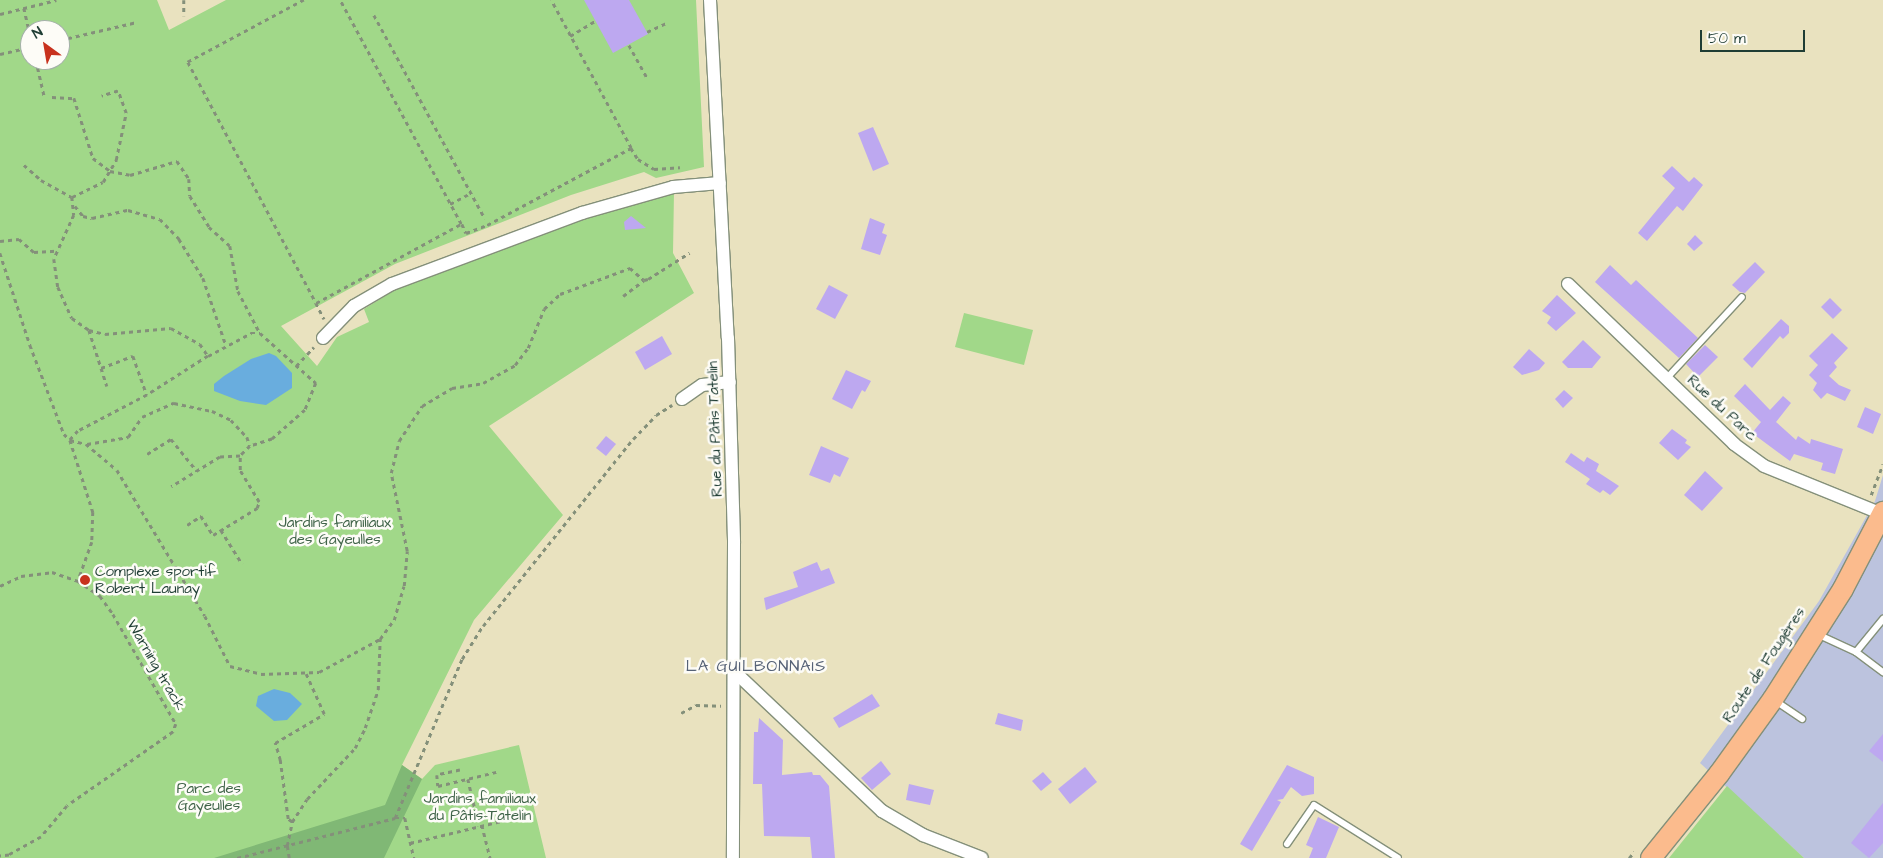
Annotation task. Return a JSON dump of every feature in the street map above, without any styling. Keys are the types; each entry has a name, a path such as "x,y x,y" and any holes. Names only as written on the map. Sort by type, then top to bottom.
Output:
{"main road":[{"path":"1643,854 1719,774 1773,700 1816,634 1879,512"}],"street":[{"name":"Rue du Pâtis Tatelin","path":"710,0 730,382 736,674 733,858"},
{"path":"326,334 354,306 392,284 582,212 673,187 720,183"},
{"name":"Rue du Parc","path":"1568,284 1734,444 1764,466 1879,512"},
{"path":"682,399 702,385 730,382"},
{"path":"736,674 882,811 923,835 982,858"}],"lane":[{"path":"1667,378 1742,297"},
{"path":"1856,652 1883,620"},
{"path":"1816,634 1856,652 1883,672"},
{"path":"1773,700 1802,719"},
{"path":"1287,844 1314,805 1398,858"}],"path":[{"path":"0,14 56,0"},
{"path":"184,0 184,16"},
{"path":"296,366 326,334 316,303 188,62 304,0"},
{"path":"340,0 466,233 488,225 631,148"},
{"path":"551,0 638,159 654,169 680,167"},
{"path":"24,8 27,20"},
{"path":"374,15 485,219"},
{"path":"570,36 595,21"},
{"path":"70,38 137,22"},
{"path":"647,32 668,22"},
{"path":"629,45 648,79"},
{"path":"0,54 20,49"},
{"path":"38,70 44,96"},
{"path":"72,197 91,190 102,182 116,160 126,113 118,91 102,96"},
{"path":"52,97 74,98 93,158 110,171 130,175 177,161 189,179 190,196 209,227 230,246 238,291 260,333 316,383 305,410 272,439 250,446 240,456 220,458 171,487"},
{"path":"24,165 41,180 72,197 74,216 56,251 54,259 63,302 72,318 89,330 105,334 171,328 200,344 208,356"},
{"path":"450,204 471,193"},
{"path":"74,205 83,216 92,218 128,210 160,219 179,239 203,278 226,345"},
{"path":"316,303 462,224"},
{"path":"0,241 19,239 34,252 56,251"},
{"path":"0,252 30,344 64,434 70,440 93,512 92,542 78,581"},
{"path":"624,296 644,280 689,253"},
{"path":"86,444 117,470 206,616 230,666 261,674 306,674 319,672 380,639 394,620 404,586 407,551 391,473 399,442 413,416 440,393 452,388 483,383 516,365 528,348 544,309 560,294 630,268 644,280"},
{"path":"89,330 107,386"},
{"path":"70,440 78,430 147,395 226,345 251,332 260,333"},
{"path":"101,368 132,356 147,395"},
{"path":"395,818 462,659 483,626 633,439 656,415 682,399"},
{"path":"70,440 86,444 128,437 142,416 174,403 212,411 231,420 246,437 250,446"},
{"path":"147,454 170,439 197,471"},
{"path":"187,524 201,516 213,535 259,505 240,470 240,456"},
{"path":"1879,512 1883,464"},
{"path":"221,530 242,564"},
{"name":"Warning track","path":"0,586 38,572 52,572 78,581 100,596 113,614 175,720 176,728 66,806 41,837 10,855 0,856"},
{"path":"289,858 287,846 292,822 307,799 355,748 365,728 378,690 380,639"},
{"path":"292,822 288,819 280,760 275,743 324,714 306,674"},
{"path":"680,713 704,704 735,708"},
{"path":"460,770 437,776 438,786 496,772"},
{"path":"468,779 490,858"},
{"path":"237,858 395,818 405,818 414,858"},
{"path":"410,843 510,819"},
{"path":"1629,858 1643,854"}],"shaded area":[{"path":"1883,475 1883,858 1804,858 1700,763 1819,601 1875,501"}],"green space":[{"path":"0,0 157,0 169,30 226,0 696,0 704,167 656,178 644,172 571,195 395,264 281,326 317,366 337,337 369,322 364,309 403,285 489,255 576,219 674,192 673,253 694,293 489,426 563,515 474,620 402,765 422,779 435,765 519,745 546,858 0,858"},
{"path":"964,313 1033,330 1024,365 955,347"},
{"path":"402,765 422,779 384,858 214,858 385,805"},
{"path":"1727,786 1804,858 1669,858"}],"water":[{"path":"269,353 276,356 292,373 292,388 266,405 240,401 214,391 214,384 224,376 251,359"},
{"path":"274,689 290,693 302,704 287,720 274,721 256,706 258,696"}],"building":[{"path":"584,0 629,0 648,34 613,53"},
{"path":"873,127 889,164 873,171 858,133"},
{"path":"1672,166 1689,182 1694,177 1703,185 1683,211 1677,206 1647,241 1638,233 1675,188 1662,176"},
{"path":"631,216 646,228 625,230 624,222"},
{"path":"870,218 885,224 882,233 887,235 880,255 861,249"},
{"path":"1695,235 1703,243 1694,251 1687,244"},
{"path":"1755,262 1765,272 1745,293 1740,292 1732,285"},
{"path":"1610,265 1631,285 1636,280 1698,338 1679,358 1595,282"},
{"path":"829,285 848,295 835,319 816,309"},
{"path":"1557,295 1576,313 1556,331 1547,323 1551,317 1542,311"},
{"path":"1830,298 1842,310 1833,319 1821,307"},
{"path":"1781,319 1789,326 1789,333 1783,339 1780,336 1752,368 1743,359"},
{"path":"1832,333 1848,348 1834,363 1837,367 1829,376 1839,385 1851,390 1845,401 1827,393 1821,399 1813,390 1817,383 1809,375 1818,365 1809,356"},
{"path":"662,336 672,354 645,370 635,352"},
{"path":"1583,340 1601,357 1592,368 1568,368 1562,362"},
{"path":"1705,345 1718,357 1698,377 1686,364"},
{"path":"1529,349 1545,363 1539,370 1522,375 1513,367"},
{"path":"846,370 871,381 865,392 862,390 852,409 832,399"},
{"path":"1745,384 1770,410 1783,396 1791,403 1776,422 1796,440 1798,436 1810,444 1811,439 1843,449 1835,474 1821,470 1823,463 1794,454 1790,461 1752,433 1761,422 1734,396"},
{"path":"1564,390 1573,398 1563,408 1555,399"},
{"path":"1865,407 1881,414 1873,434 1857,427"},
{"path":"1672,429 1687,440 1685,443 1691,447 1678,460 1659,443"},
{"path":"606,436 616,444 606,456 596,448"},
{"path":"821,446 849,458 840,477 834,474 830,483 809,475"},
{"path":"1571,453 1584,462 1587,457 1599,464 1596,471 1619,486 1610,495 1603,490 1600,493 1586,484 1590,479 1565,462"},
{"path":"1705,471 1723,488 1702,511 1684,495"},
{"path":"817,562 821,571 829,568 835,583 766,610 764,598 798,587 793,572"},
{"path":"872,694 880,706 839,728 833,718"},
{"path":"998,713 1023,720 1021,731 995,724"},
{"path":"759,718 783,740 782,775 812,772 813,775 820,775 829,786 835,858 812,858 810,837 764,836 762,784 753,784 754,732 758,732"},
{"path":"1883,734 1883,762 1869,751"},
{"path":"881,761 891,774 872,790 861,778"},
{"path":"1287,765 1314,777 1314,794 1302,796 1291,787 1283,799 1277,800 1281,802 1252,851 1240,844"},
{"path":"1085,767 1097,782 1070,804 1058,789"},
{"path":"1043,772 1052,782 1041,791 1032,781"},
{"path":"909,784 934,790 930,805 906,800"},
{"path":"1883,803 1883,843 1869,858 1851,843"},
{"path":"1318,817 1339,827 1326,858 1309,858 1313,848 1306,845"}],"place":[{"name":"Complexe sportif Robert Launay","path":"85,580"}],"district":[{"name":"LA GUILBONNAIS","path":"756,666"}],"park label":[{"name":"Jardins familiaux des Gayeulles","path":"335,530"},
{"name":"Parc des Gayeulles","path":"209,796"},
{"name":"Jardins familiaux du Pâtis-Tatelin","path":"480,806"}]}
